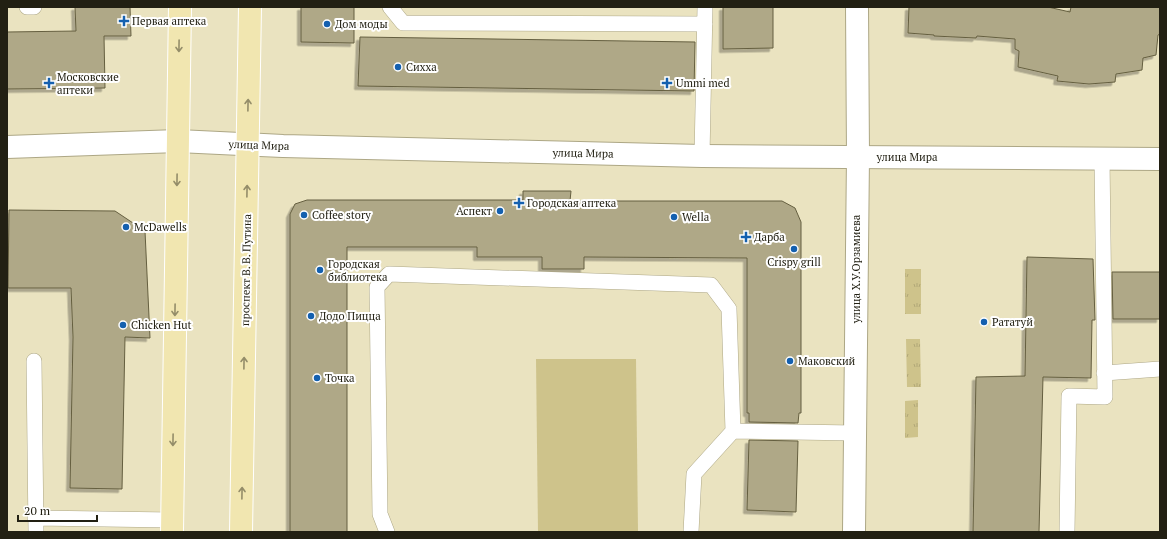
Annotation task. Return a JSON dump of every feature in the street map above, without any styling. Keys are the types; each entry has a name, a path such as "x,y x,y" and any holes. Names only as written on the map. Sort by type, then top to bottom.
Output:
{"main road":[{"path":"172,526 180,7"},
{"name":"проспект В. В. Путина","path":"241,532 250,7"},
{"name":"улица Х.У.Орзамиева","path":"854,532 858,156 857,7"},
{"name":"улица Мира","path":"7,147 178,141 702,156 1160,159"}],"lane":[{"path":"27,7 34,7"},
{"path":"390,7 403,24 704,24"},
{"path":"702,156 705,7"},
{"path":"1067,532 1069,396 1105,397 1102,158"},
{"path":"386,532 380,514 376,287 389,274 711,285 729,309 734,431 694,474 691,532"},
{"path":"34,361 35,525 172,526"},
{"path":"1104,373 1160,369"},
{"path":"734,431 854,433"}],"green space":[{"path":"905,269 921,269 921,314 905,314"},
{"path":"906,339 920,339 921,387 907,387"},
{"path":"536,359 636,359 638,531 538,532"},
{"path":"918,400 918,437 905,438 905,401"}],"building":[{"path":"75,7 130,7 131,36 104,36 105,88 7,89 7,32 76,31"},
{"name":"Дом моды","path":"301,7 354,7 354,43 301,42"},
{"path":"723,7 773,7 773,48 723,49"},
{"path":"909,7 1048,7 1070,12 1071,7 1160,7 1160,34 1158,35 1156,55 1143,58 1142,70 1116,74 1115,82 1089,84 1057,81 1058,76 1018,67 1019,51 1015,49 1015,39 977,36 976,38 934,36 908,33"},
{"path":"360,37 695,42 694,91 358,86"},
{"path":"523,191 571,191 570,201 782,201 795,208 801,222 801,413 799,413 798,423 749,422 749,413 747,413 747,258 584,257 584,269 542,269 542,257 477,257 477,247 347,247 347,532 290,532 290,214 295,204 307,200 523,200"},
{"path":"9,210 115,211 145,231 150,338 125,337 122,489 70,488 73,337 71,288 8,288"},
{"path":"1027,257 1093,259 1095,320 1092,320 1091,378 1043,377 1039,532 973,532 976,377 1025,376"},
{"path":"1112,272 1160,272 1160,319 1113,319"},
{"path":"749,440 798,441 796,512 747,510"}],"place":[{"name":"Первая аптека","path":"124,21"},
{"name":"Дом моды","path":"327,24"},
{"name":"Сихха","path":"398,67"},
{"name":"Московские аптеки","path":"49,83"},
{"name":"Ummi med","path":"667,83"},
{"name":"Городская аптека","path":"519,203"},
{"name":"Аспект","path":"500,211"},
{"name":"Coffee story","path":"304,215"},
{"name":"Wella","path":"674,217"},
{"name":"McDawells","path":"126,227"},
{"name":"Дарба","path":"746,237"},
{"name":"Crispy grill","path":"794,249"},
{"name":"Городская библиотека","path":"320,270"},
{"name":"Додо Пицца","path":"311,316"},
{"name":"Рататуй","path":"984,322"},
{"name":"Chicken Hut","path":"123,325"},
{"name":"Маковский","path":"790,361"},
{"name":"Точка","path":"317,378"}]}
